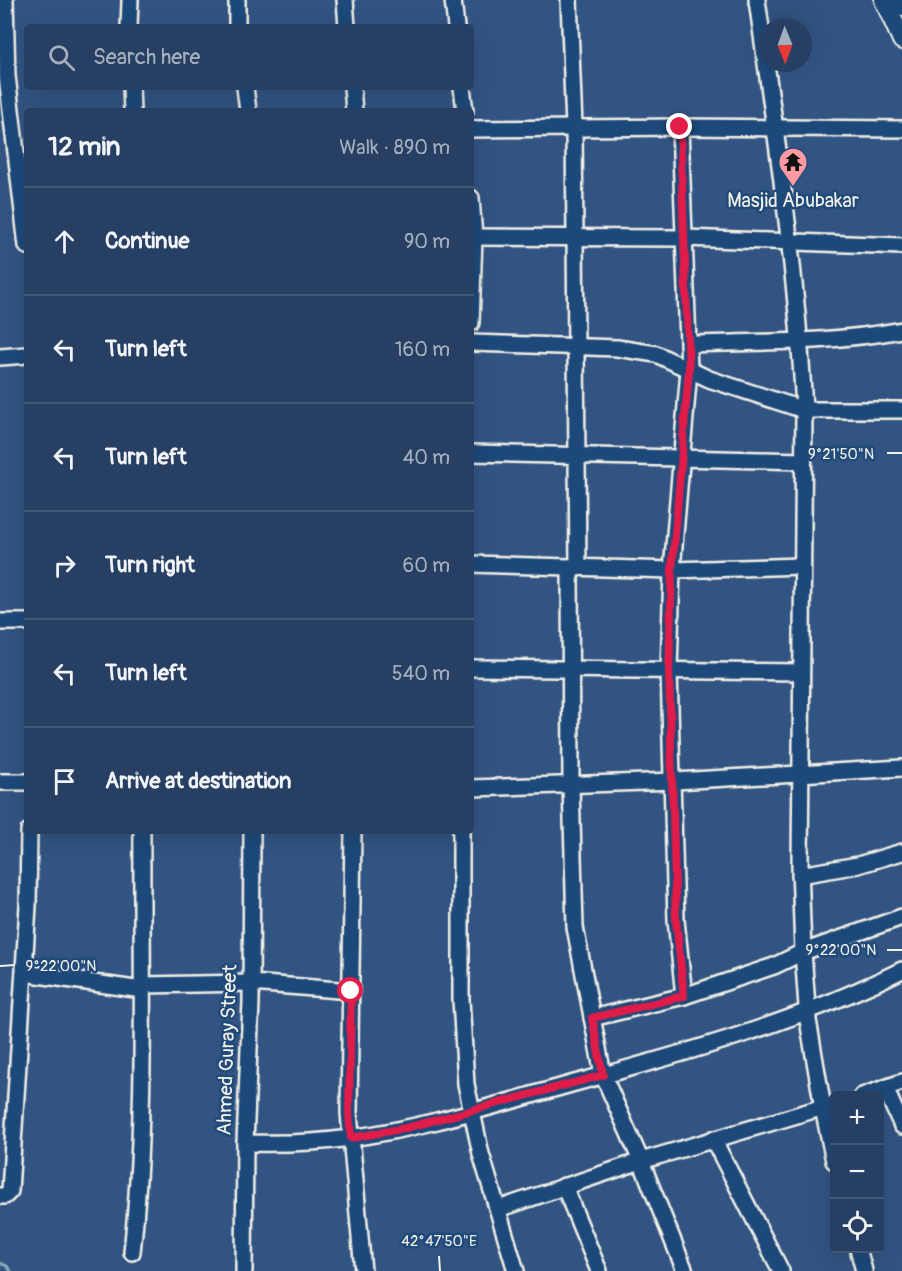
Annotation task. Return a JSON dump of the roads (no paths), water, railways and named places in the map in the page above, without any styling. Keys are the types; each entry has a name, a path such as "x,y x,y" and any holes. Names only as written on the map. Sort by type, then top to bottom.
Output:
{"main road":[{"path":"884,0 902,40"},
{"path":"899,0 902,6"}],"street":[{"path":"5,0 3,61 20,133 24,198"},
{"path":"129,24 130,0"},
{"path":"237,0 237,24"},
{"path":"345,0 347,24"},
{"path":"453,0 456,24"},
{"path":"569,0 574,127 577,457 571,669 574,927 603,1075 641,1161 685,1271"},
{"path":"757,0 800,341 804,410 800,875 803,952 808,1011 829,1106 833,1145"},
{"path":"131,90 132,108"},
{"path":"245,90 248,108"},
{"path":"352,90 354,108"},
{"path":"462,90 465,108"},
{"path":"680,127 689,370 672,570 669,671 676,920 684,996"},
{"path":"474,129 680,127 902,129"},
{"path":"474,237 685,238 902,246"},
{"path":"689,344 800,341 870,336 902,330"},
{"path":"474,343 617,348 656,354 709,379 804,410 902,410"},
{"path":"0,357 24,355"},
{"path":"474,453 803,461"},
{"path":"474,564 672,570 802,566"},
{"path":"0,622 24,622"},
{"path":"474,668 801,672"},
{"path":"474,788 671,782 902,768"},
{"path":"0,782 24,782"},
{"path":"0,1196 5,1196 10,1191 24,972 29,834"},
{"path":"132,1252 138,1199 143,1043 142,834"},
{"name":"Ahmed Guray Street","path":"244,1271 252,834"},
{"path":"353,834 349,1113 363,1271"},
{"path":"461,834 461,999 466,1084 481,1154 516,1271"},
{"path":"800,875 858,865 902,852"},
{"path":"592,1018 684,996 774,966 803,952 902,917"},
{"path":"245,1143 293,1144 351,1138 406,1128 471,1111 716,1042 808,1011 902,970"},
{"path":"24,972 142,987 250,983 351,991"},
{"path":"875,1091 902,1082"},
{"path":"885,1088 902,1126"},
{"path":"498,1209 713,1138 829,1106"},
{"path":"713,1138 781,1271"},
{"path":"564,1186 599,1271"},
{"path":"859,1253 864,1271"}],"waterway":[{"path":"0,1263 11,1271"}],"place":[{"name":"Masjid Abubakar","path":"793,188"}]}
